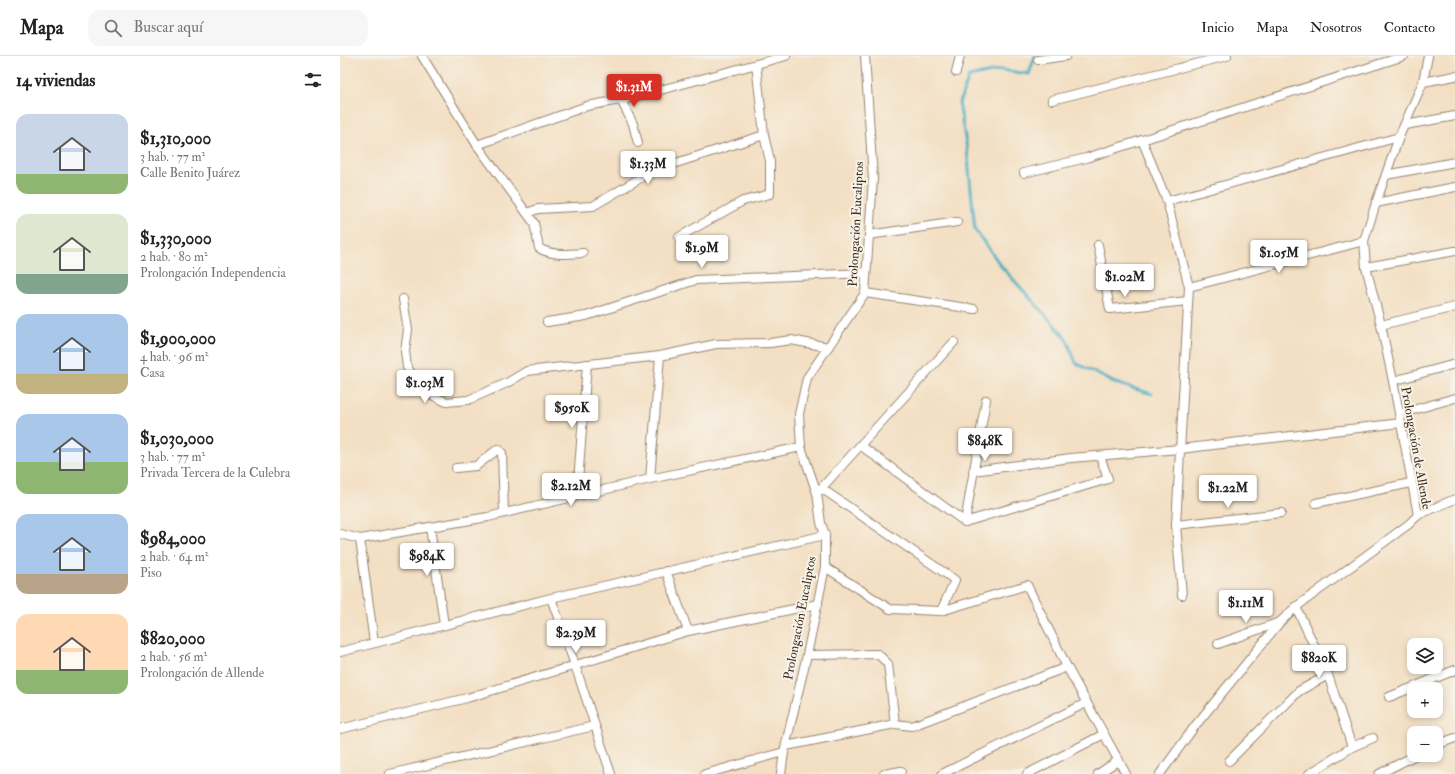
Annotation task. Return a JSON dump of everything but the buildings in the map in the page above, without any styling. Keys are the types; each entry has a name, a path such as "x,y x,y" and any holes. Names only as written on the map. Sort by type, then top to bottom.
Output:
{"street":[{"path":"422,56 477,145 534,223 539,248 545,252 560,254 583,253"},
{"path":"477,145 587,106 621,100 785,56"},
{"name":"Prolongación Eucaliptos","path":"781,774 785,749 807,655 825,567 825,535 821,522 819,491 801,447 799,414 807,378 864,293 873,179 865,56"},
{"path":"956,72 960,56"},
{"path":"1038,60 1066,56"},
{"path":"1052,100 1227,56"},
{"path":"1024,173 1086,158 1404,56"},
{"name":"Prolongación de Allende","path":"1160,774 1195,726 1280,622 1296,607 1418,516 1393,381 1381,325 1366,267 1364,241 1399,137 1423,82 1428,56"},
{"path":"679,237 743,201 770,194 770,161 764,135 756,64"},
{"path":"1423,82 1455,76"},
{"path":"621,100 633,124 638,143"},
{"path":"1405,125 1455,116"},
{"path":"527,213 538,209 593,206 654,170 764,135"},
{"path":"1167,201 1399,137"},
{"path":"1142,140 1167,201 1189,287 1176,525 1182,594"},
{"path":"1386,175 1455,162"},
{"path":"1376,203 1455,187"},
{"path":"869,234 957,222"},
{"path":"1189,287 1364,241"},
{"path":"1098,245 1110,309 1188,302"},
{"path":"1366,267 1455,251"},
{"path":"546,322 586,316 696,280 866,273"},
{"path":"864,293 974,309"},
{"path":"403,299 408,330 405,351 407,367 423,391 446,402 468,400 507,383 527,371 532,370 660,356 716,344 770,343 791,340 828,347"},
{"path":"1381,325 1455,308"},
{"path":"941,611 955,580 819,491 954,342"},
{"path":"650,479 660,356"},
{"path":"577,495 587,364"},
{"path":"1393,381 1455,364"},
{"path":"1399,414 1455,398"},
{"path":"965,522 986,400"},
{"path":"973,471 1100,456 1180,449 1401,423"},
{"path":"860,445 965,522"},
{"path":"340,534 360,539 430,527 504,513 577,495 801,447"},
{"path":"456,468 476,466 498,449 502,453 504,513"},
{"path":"965,522 1108,479 1100,456"},
{"path":"1316,503 1411,483"},
{"path":"1418,516 1455,499"},
{"path":"1176,525 1281,513"},
{"path":"430,527 444,624"},
{"path":"340,652 444,624 551,598 825,535"},
{"path":"360,539 374,643"},
{"path":"825,567 890,609 941,611 1027,585 1067,667 1126,774"},
{"path":"666,571 688,631"},
{"path":"551,598 611,774"},
{"path":"340,729 467,698 688,631 818,604"},
{"path":"1296,607 1328,675 1352,747"},
{"path":"1218,644 1280,622"},
{"path":"807,655 878,654 888,664 895,724"},
{"path":"705,774 785,749 895,724 912,726 1067,667"},
{"path":"1389,697 1455,670"},
{"path":"1230,761 1299,691 1328,675"},
{"path":"942,774 1086,703"},
{"path":"390,774 594,726"},
{"path":"1027,774 1104,734"},
{"path":"1309,774 1352,747 1373,738"},
{"path":"1443,742 1455,738"},
{"path":"1098,774 1119,760"},
{"path":"1379,774 1407,760"},
{"path":"884,774 901,771"}],"waterway":[{"path":"1035,56 1029,74 1000,70 969,77 959,103 967,149 975,230 1002,267 1066,338 1076,363 1115,383 1152,394"}]}
